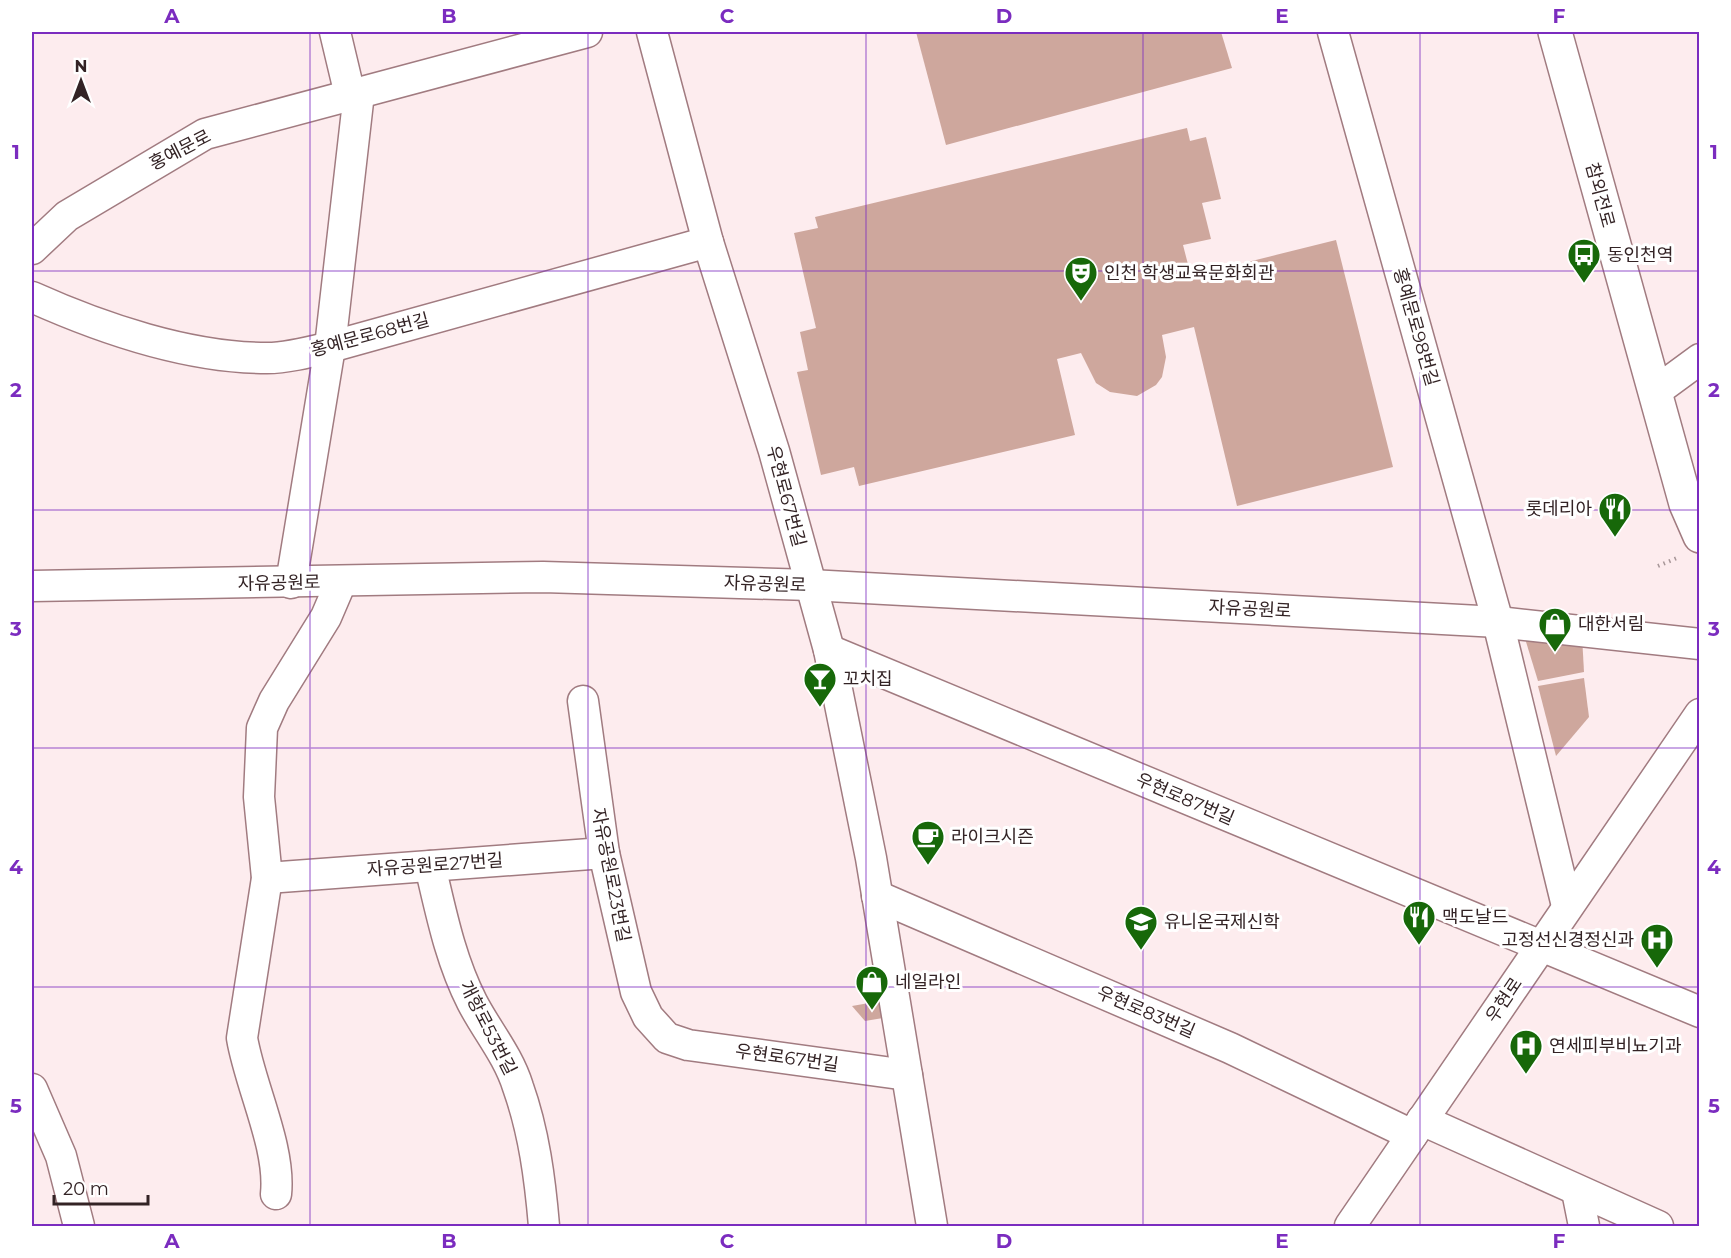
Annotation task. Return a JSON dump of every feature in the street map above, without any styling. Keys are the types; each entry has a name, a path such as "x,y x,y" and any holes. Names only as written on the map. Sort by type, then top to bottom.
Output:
{"main road":[{"name":"참외전로","path":"1555,32 1655,392 1693,501 1700,537"}],"street":[{"path":"291,583 330,347 355,94 335,32"},
{"name":"홍예문로","path":"32,249 67,216 205,134 587,32"},
{"name":"우현로67번길","path":"652,32 708,242 774,451 829,650 877,896 932,1227"},
{"name":"홍예문로98번길","path":"1333,32 1498,622"},
{"name":"홍예문로68번길","path":"32,297 104,328 224,356 269,358 330,347 708,242"},
{"path":"1655,392 1700,359"},
{"name":"자유공원로","path":"32,586 543,577 810,585 1498,622 1700,644"},
{"path":"276,1194 278,1174 242,1038 267,878 259,797 261,728 274,701 326,617 341,582"},
{"path":"1498,622 1567,906"},
{"name":"우현로87번길","path":"829,650 1700,1012"},
{"name":"자유공원로23번길","path":"584,701 603,853 636,992 648,1017 668,1038"},
{"name":"우현로","path":"1350,1227 1700,714"},
{"name":"자유공원로27번길","path":"267,878 603,853"},
{"name":"개항로53번길","path":"430,866 449,945 472,1002 502,1050 518,1086 540,1167 544,1227"},
{"name":"우현로83번길","path":"877,896 1417,1128 1577,1191 1659,1227"},
{"name":"우현로67번길","path":"668,1038 688,1046 907,1075"},
{"path":"32,1089 61,1156 79,1227"},
{"path":"1577,1191 1584,1227"}],"building":[{"path":"916,32 1221,32 1232,68 946,145"},
{"name":"인천 학생교육문화회관","path":"1187,128 1190,141 1206,137 1221,199 1202,203 1211,239 1183,245 1191,276 1336,240 1393,467 1237,506 1194,327 1162,335 1166,357 1162,377 1156,385 1137,396 1110,392 1096,383 1081,353 1057,359 1075,435 859,486 854,467 821,475 797,372 808,370 800,332 816,328 794,233 818,228 815,217"},
{"path":"1523,632 1582,636 1584,672 1538,681"},
{"path":"1584,678 1589,717 1556,756 1538,686"},
{"name":"네일라인","path":"886,1000 889,1017 865,1021 852,1006"}],"place":[{"name":"동인천역","path":"1584,284"},
{"name":"인천 학생교육문화회관","path":"1081,302"},
{"name":"롯데리아","path":"1615,538"},
{"name":"대한서림","path":"1555,653"},
{"name":"꼬치집","path":"820,708"},
{"name":"라이크시즌","path":"928,866"},
{"name":"맥도날드","path":"1419,946"},
{"name":"유니온국제신학","path":"1141,951"},
{"name":"고정선신경정신과","path":"1657,969"},
{"name":"네일라인","path":"872,1011"},
{"name":"연세피부비뇨기과","path":"1526,1075"}]}
